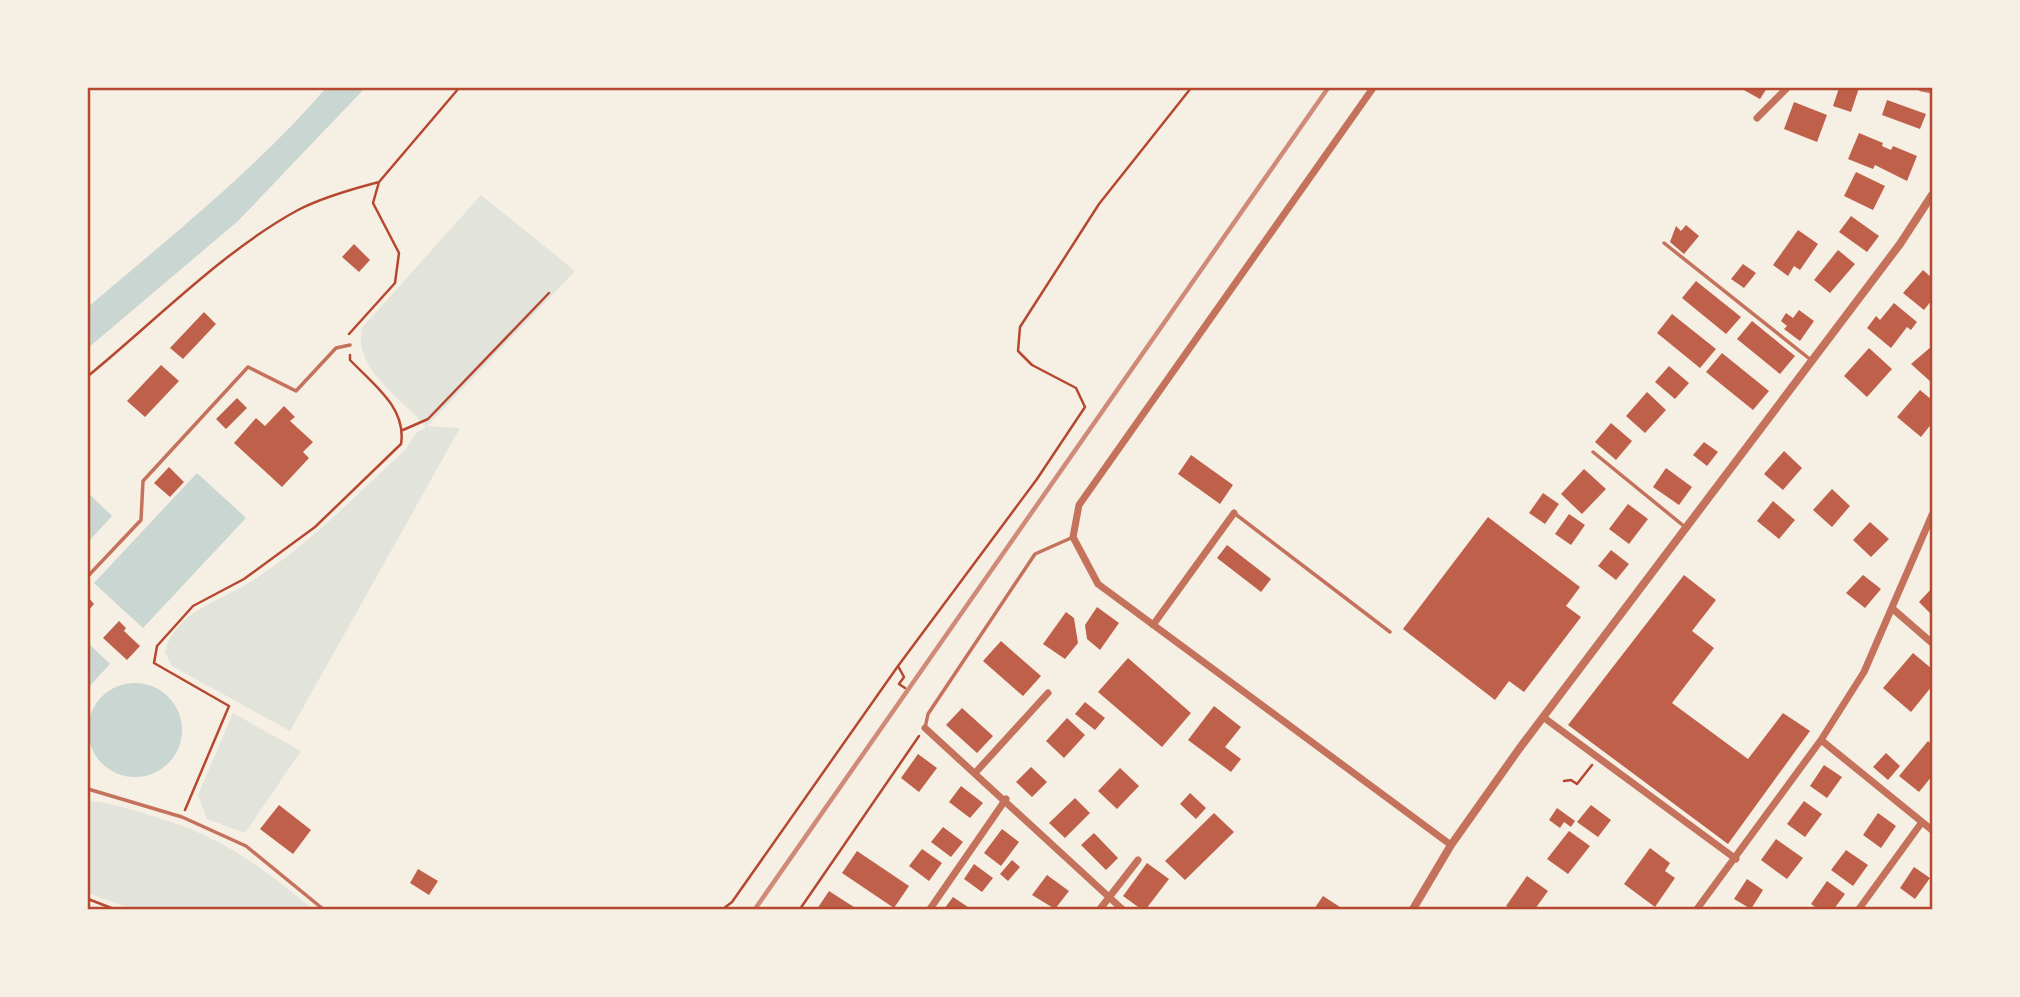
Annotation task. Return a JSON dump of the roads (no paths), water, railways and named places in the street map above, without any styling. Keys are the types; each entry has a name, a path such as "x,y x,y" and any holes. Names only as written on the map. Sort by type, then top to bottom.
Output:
{"street":[{"path":"1373,88 1079,505 1073,537 1098,584 1451,845"},
{"path":"1757,118 1787,88"},
{"path":"1922,88 1933,90"},
{"path":"1413,909 1451,845 1543,717 1813,361 1933,195"},
{"path":"1153,625 1234,513"},
{"path":"1697,909 1821,740 1864,673 1933,515"},
{"path":"1892,609 1933,643"},
{"path":"976,772 1048,693"},
{"path":"1543,717 1736,859"},
{"path":"925,728 1006,799 1122,909"},
{"path":"1821,740 1933,830"},
{"path":"930,909 1006,799"},
{"path":"1859,909 1922,822"},
{"path":"1100,909 1138,860"}],"lane":[{"path":"1664,243 1813,361"},
{"path":"88,576 141,520 143,481 248,367 296,391 336,348 349,345"},
{"path":"1593,452 1687,528"},
{"path":"1234,513 1390,632"},
{"path":"925,728 928,714 1035,554 1073,537"},
{"path":"88,789 182,817 246,846 323,909"}],"railway":[{"path":"755,909 1328,88"}]}
